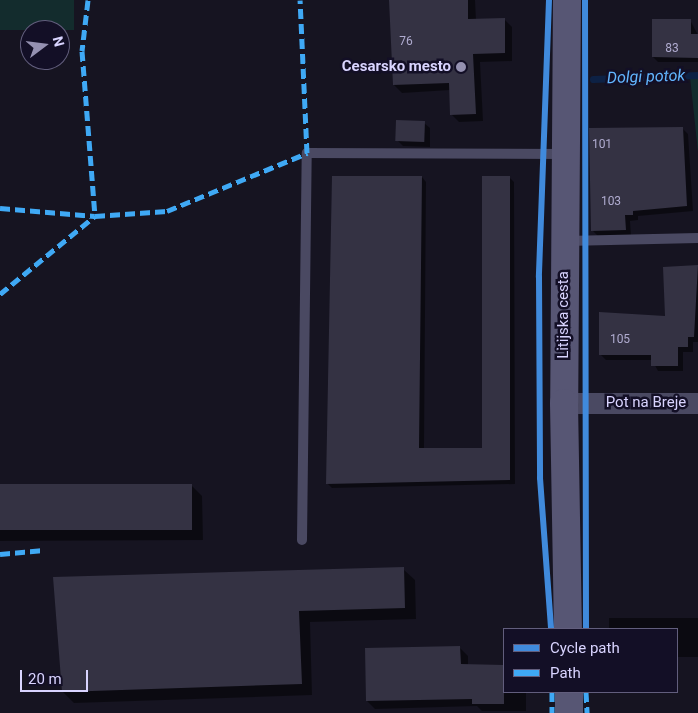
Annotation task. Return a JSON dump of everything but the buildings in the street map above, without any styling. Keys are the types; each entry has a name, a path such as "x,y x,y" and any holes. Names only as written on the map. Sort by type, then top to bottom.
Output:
{"main road":[{"name":"Litijska cesta","path":"567,0 564,403 568,628"},
{"path":"569,693 569,713"}],"street":[{"name":"Pot na Breje","path":"564,403 698,403"}],"lane":[{"path":"302,540 307,153 566,154"},
{"path":"565,240 698,238"}],"green space":[{"path":"0,0 74,0 74,30 70,30 70,20 20,20 20,30 0,30"},
{"path":"690,77 698,77 698,152"}],"waterway":[{"name":"Dolgi potok","path":"593,79 698,75"}],"marked path":[{"path":"88,0 82,51 95,216"},
{"path":"0,208 95,216 167,211 307,153 300,0"},
{"path":"0,294 95,216"},
{"path":"0,554 44,550"},
{"path":"552,693 552,713"},
{"path":"586,693 587,713"}],"cycle path":[{"path":"549,0 539,277 540,478 551,628"},
{"path":"585,0 586,628"}],"place":[{"name":"Cesarsko mesto","path":"461,67"}]}
